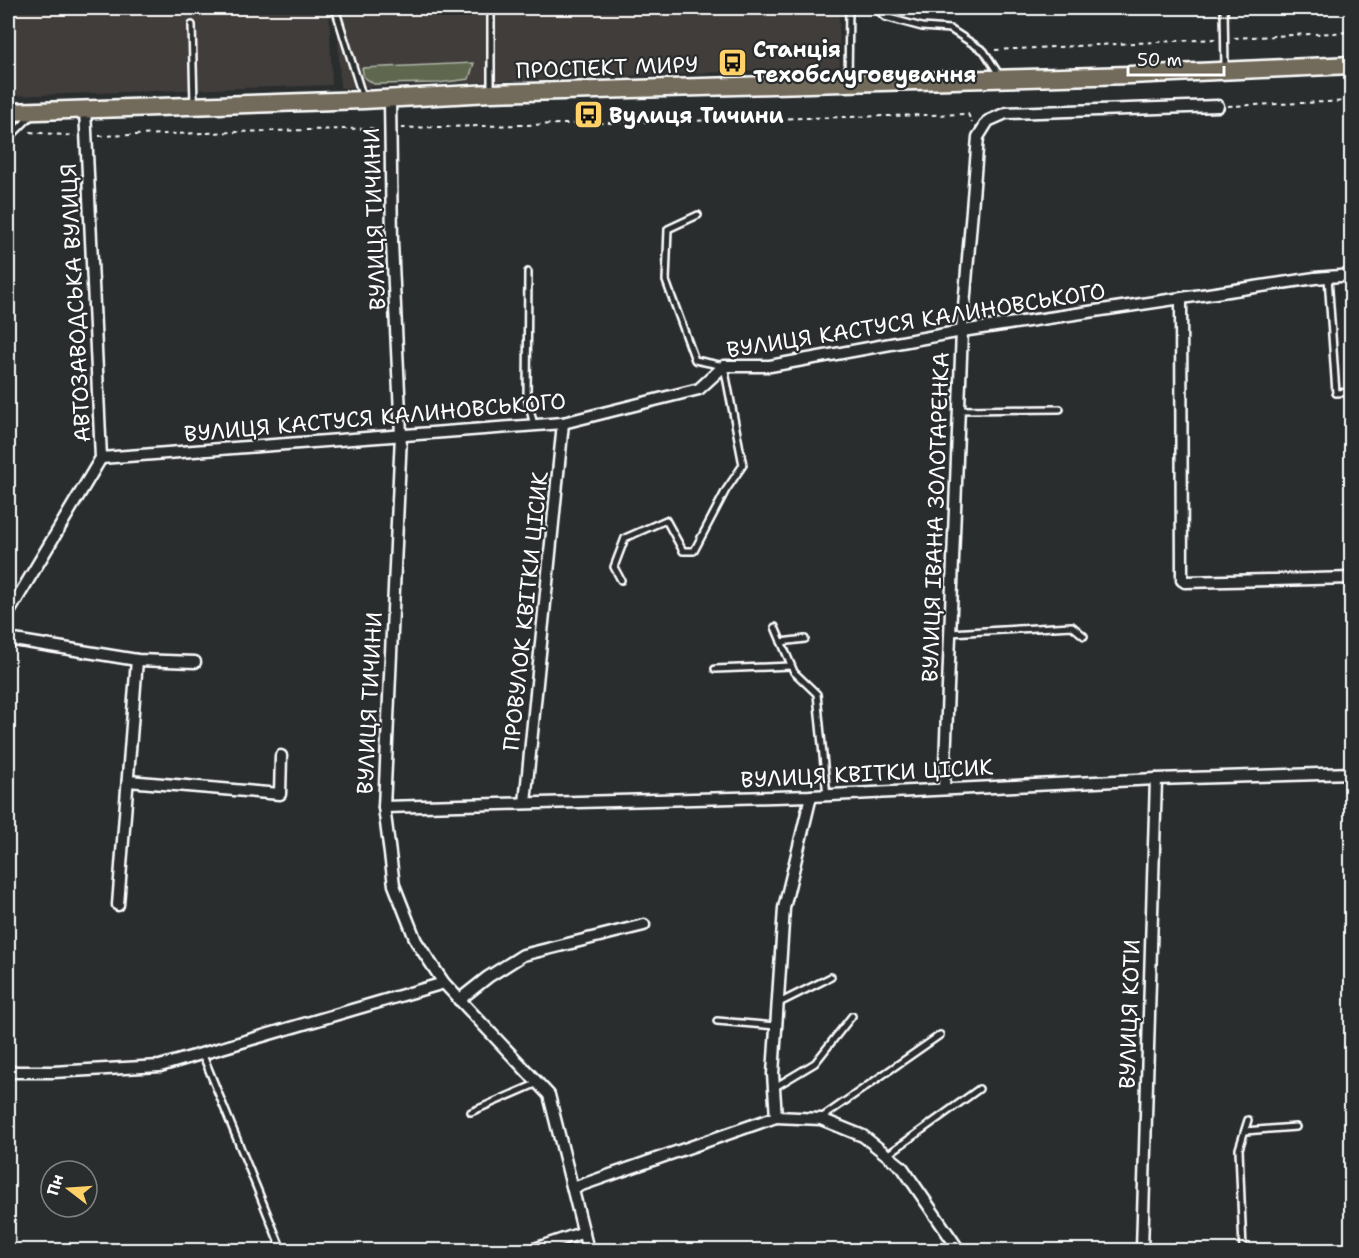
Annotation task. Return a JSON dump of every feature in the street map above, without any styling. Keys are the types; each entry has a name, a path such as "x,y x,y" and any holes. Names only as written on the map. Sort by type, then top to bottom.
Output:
{"main road":[{"name":"ПРОСПЕКТ МИРУ","path":"8,112 390,99 491,93 1130,75 1352,65"}],"street":[{"name":"ВУЛИЦЯ ТИЧИНИ","path":"390,99 392,242 401,435 384,807 394,885 416,941 444,983 549,1095 588,1251"},
{"path":"978,137 988,121 1006,113 1218,106"},
{"name":"АВТОЗАВОДСЬКА ВУЛИЦЯ","path":"8,614 101,458 85,109"},
{"name":"ВУЛИЦЯ ІВАНА ЗОЛОТАРЕНКА","path":"944,789 962,331 978,137"},
{"name":"ВУЛИЦЯ КАСТУСЯ КАЛИНОВСЬКОГО","path":"101,458 563,423 699,389 724,366 770,366 962,331 1352,275"},
{"path":"1181,299 1182,580 1185,582 1352,578"},
{"name":"ПРОВУЛОК КВІТКИ ЦІСИК","path":"525,803 563,423"},
{"path":"8,639 138,660 195,662"},
{"path":"118,905 138,660"},
{"path":"128,781 280,794 281,756"},
{"name":"ВУЛИЦЯ КВІТКИ ЦІСИК","path":"384,807 811,796 1156,779 1352,773"},
{"name":"ВУЛИЦЯ КОТИ","path":"1142,1251 1156,779"},
{"path":"776,1117 774,1088 776,1026 784,908 811,796"},
{"path":"459,1000 488,977 523,955 644,925"},
{"path":"8,1072 160,1066 444,983"},
{"path":"573,1188 776,1117 821,1119 863,1136 902,1167 959,1251"},
{"path":"531,1251 584,1232"}],"lane":[{"path":"335,8 364,100"},
{"path":"490,8 491,93"},
{"path":"848,84 849,8"},
{"path":"876,8 885,17 922,27 950,29 984,51 1001,77"},
{"path":"1224,8 1225,70"},
{"path":"192,25 194,105"},
{"path":"8,139 36,111"},
{"path":"621,580 614,567 625,538 666,520 683,551 694,551 726,490 743,465 724,366 695,360 666,281 668,229 698,215"},
{"path":"528,272 527,399 534,425"},
{"path":"1328,277 1336,393 1352,392"},
{"path":"959,410 1060,410"},
{"path":"950,633 1072,626 1084,636"},
{"path":"775,627 794,672 817,694 827,795"},
{"path":"781,642 805,639"},
{"path":"715,669 791,666"},
{"path":"777,1004 831,977"},
{"path":"774,1088 815,1063 852,1017"},
{"path":"717,1021 776,1026"},
{"path":"821,1119 940,1035"},
{"path":"202,1053 282,1251"},
{"path":"471,1112 538,1083"},
{"path":"887,1155 979,1089"},
{"path":"1243,1251 1239,1149 1248,1120"},
{"path":"1245,1131 1296,1127"}],"path":[{"path":"984,51 1352,32"},
{"path":"1218,106 1352,101"},
{"path":"30,132 87,137 968,114 978,137"}],"shaded area":[{"path":"8,8 329,8 332,85 8,96"},
{"path":"337,8 839,8 840,67 340,88"}],"green space":[{"path":"474,63 469,79 438,83 374,84 364,77 362,68"}],"place":[{"name":"Станція техобслуговування","path":"732,62"},
{"name":"Вулиця Тичини","path":"588,115"}]}
